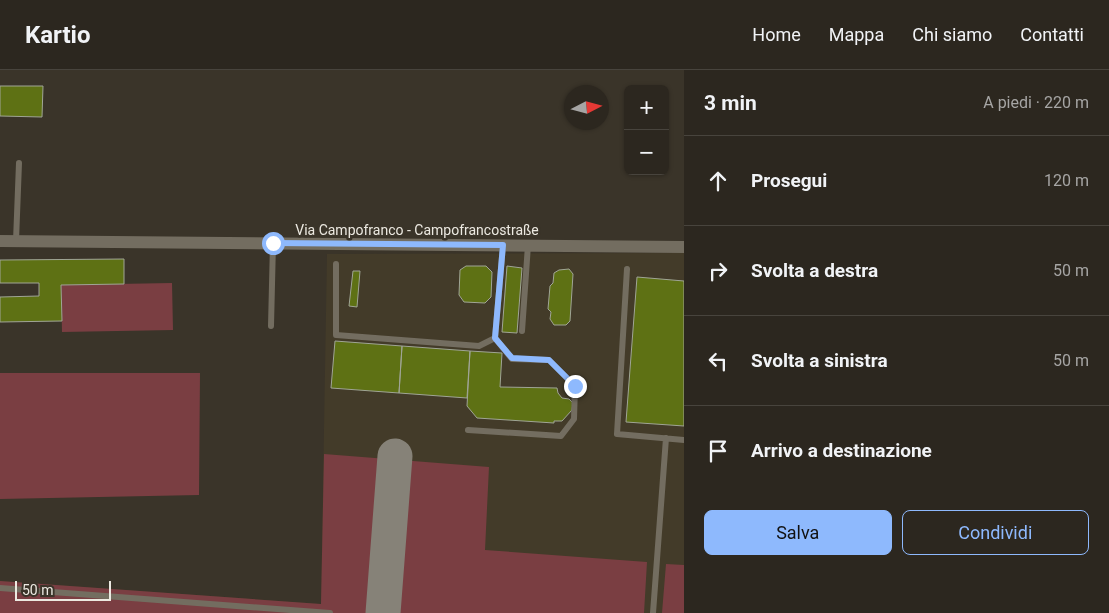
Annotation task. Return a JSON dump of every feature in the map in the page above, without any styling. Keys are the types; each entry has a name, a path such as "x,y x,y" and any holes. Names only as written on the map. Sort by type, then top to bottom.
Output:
{"street":[{"name":"Via Campofranco - Campofrancostraße","path":"0,241 684,247"}],"lane":[{"path":"16,241 18,163"},
{"path":"271,326 273,243"},
{"path":"468,430 561,436 574,419 575,386 549,360 512,358 495,338 503,245"},
{"path":"522,331 528,245"},
{"path":"336,264 336,335 479,346 495,338"},
{"path":"627,269 617,434 684,440"},
{"path":"653,613 666,438"},
{"path":"0,588 330,613"}],"shaded area":[{"path":"684,253 684,613 0,613 0,581 321,604 327,254"},
{"path":"172,283 173,330 62,332 61,285"},
{"path":"0,373 200,373 199,495 0,499"},
{"path":"324,454 489,467 485,550 647,562 644,613 0,613 0,581 321,604"},
{"path":"666,564 684,565 684,613 662,613"}],"building":[{"path":"0,86 43,86 42,117 0,116"},
{"path":"124,259 124,284 61,285 62,321 0,322 0,297 39,296 39,283 0,283 0,260"},
{"path":"466,266 486,266 492,272 491,297 485,303 464,302 459,295 460,270"},
{"path":"507,266 522,268 517,333 502,332"},
{"path":"569,269 573,274 570,321 566,325 554,325 550,319 551,312 548,309 550,286 553,283 554,273 559,270"},
{"path":"353,271 360,271 357,307 349,306"},
{"path":"637,277 684,281 684,426 626,422"},
{"path":"335,341 402,346 399,393 331,388"},
{"path":"402,346 470,351 467,398 399,393"},
{"path":"470,351 502,353 500,387 557,388 562,398 569,399 573,403 572,410 562,421 554,421 554,423 477,418 467,406"}],"taxiway":[{"path":"383,613 395,456"}],"route":[{"path":"273,243 503,245 495,338 512,358 549,360 575,386"}]}
